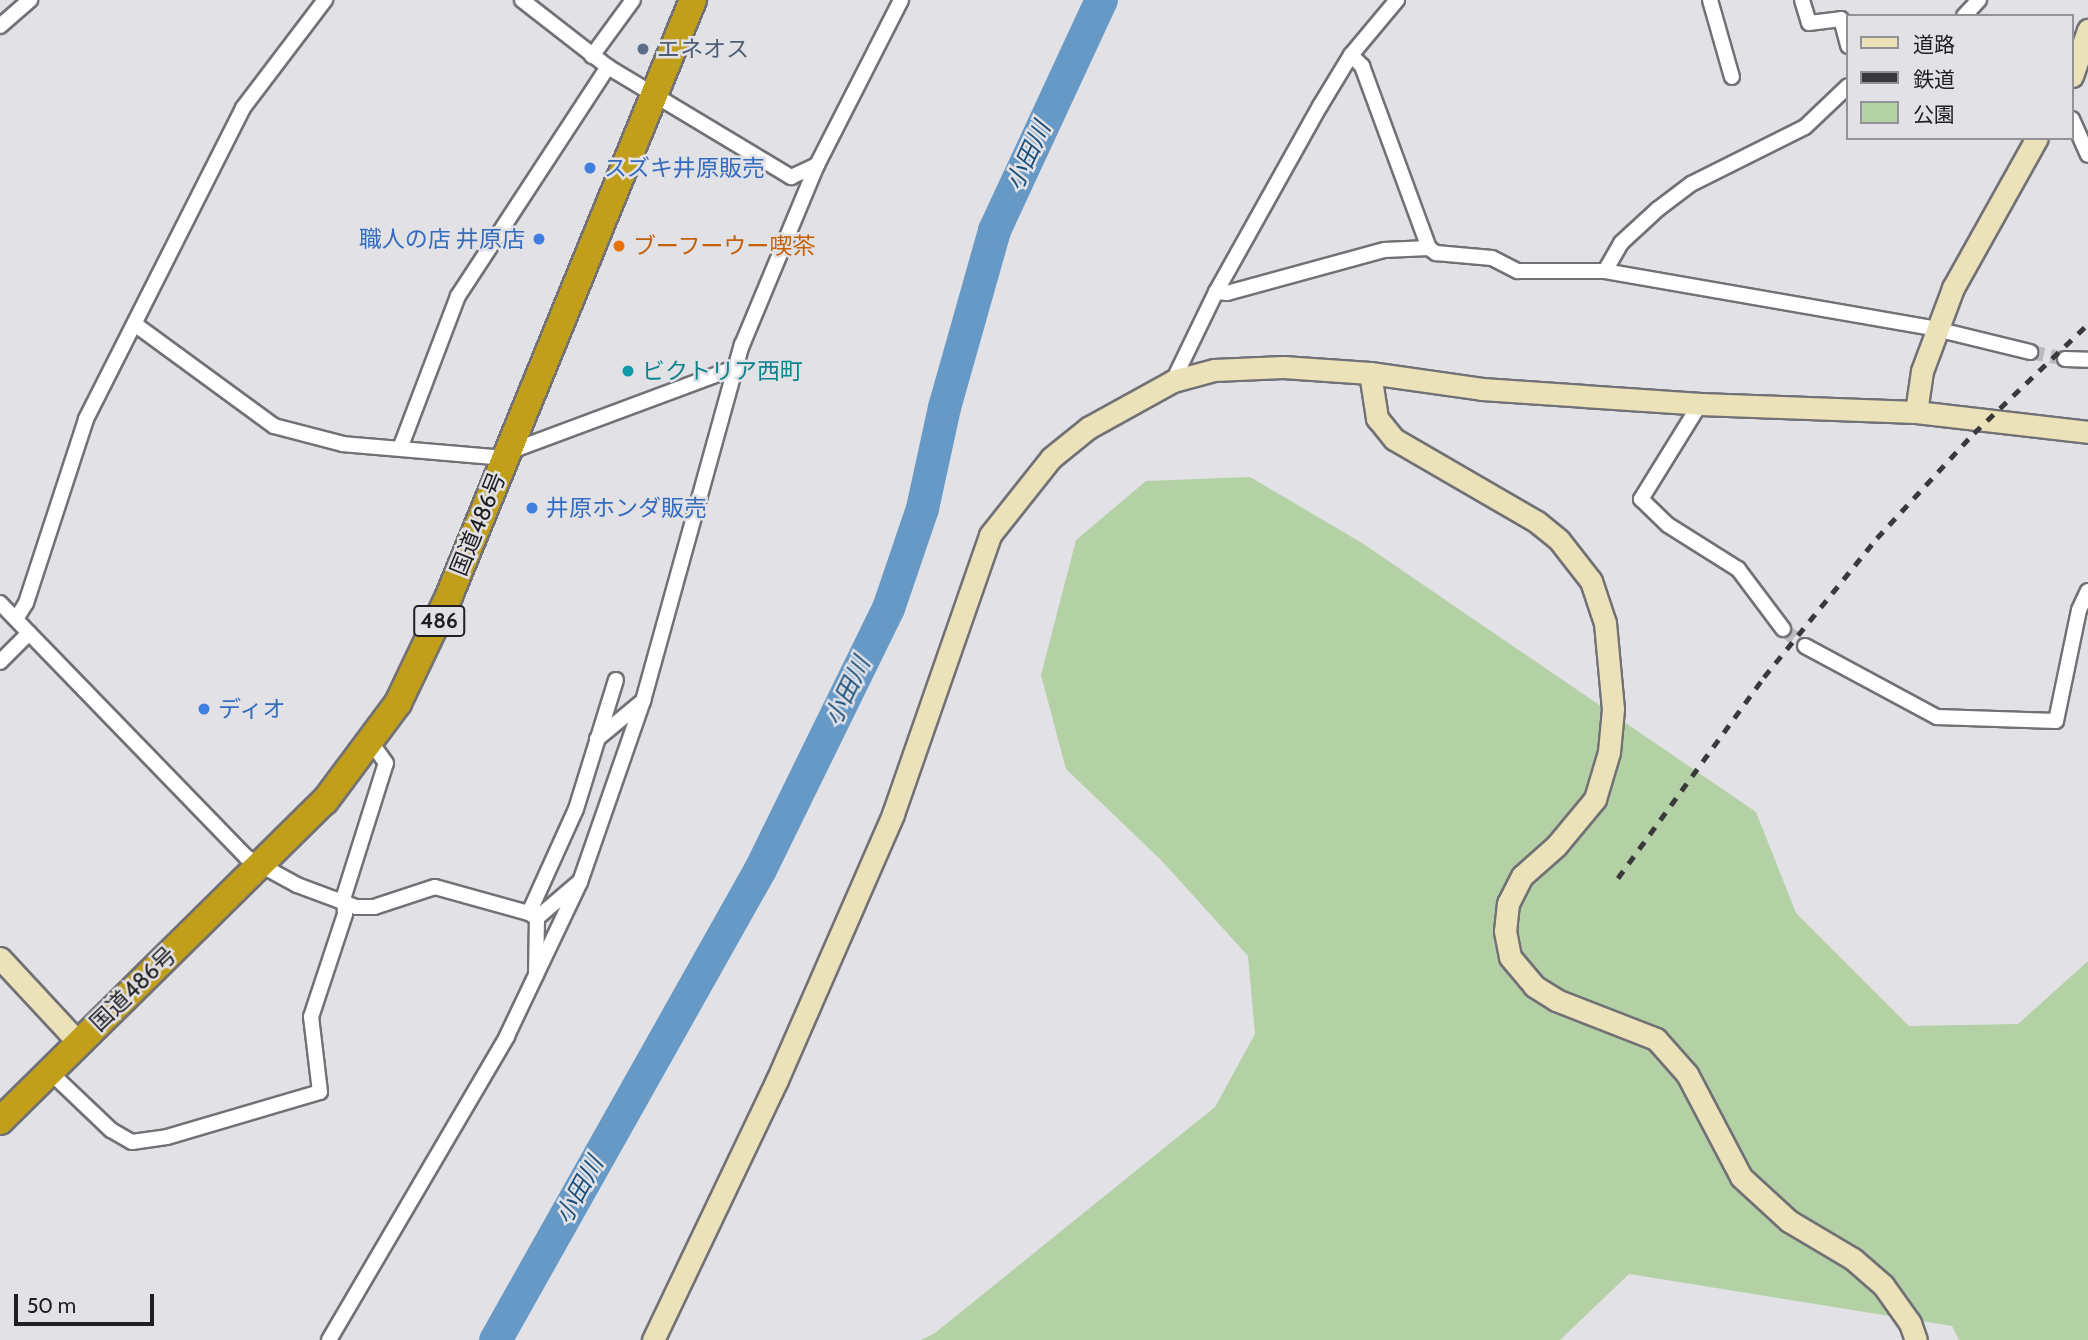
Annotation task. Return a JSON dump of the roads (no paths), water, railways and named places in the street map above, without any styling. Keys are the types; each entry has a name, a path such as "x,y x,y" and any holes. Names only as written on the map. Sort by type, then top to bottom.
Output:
{"highway":[{"name":"国道486号","path":"0,1121 77,1041 326,801 372,744 426,651 693,0"}],"street":[{"path":"0,26 30,0"},
{"path":"16,619 26,603 86,419 136,325 243,108 326,0"},
{"path":"522,0 608,67 791,177 817,165"},
{"path":"592,55 633,0"},
{"path":"329,1340 470,1102 537,975 580,882 643,701 734,368 817,165 901,0"},
{"path":"1173,381 1216,292 1351,55 1397,0"},
{"path":"1710,0 1732,77"},
{"path":"1802,0 1809,23 1841,19 1846,38"},
{"path":"1967,14 1979,0"},
{"path":"2074,70 2088,30"},
{"path":"1351,55 1362,66 1429,248 1436,253 1492,258 1518,271 1605,271 1937,328 2030,352"},
{"path":"401,446 458,296 608,67"},
{"path":"1605,271 1621,243 1658,209 1691,184 1805,127 1846,88"},
{"path":"2074,124 2088,155"},
{"path":"1916,412 1922,371 1937,328 1984,226 2036,140"},
{"path":"1216,292 1227,293 1384,250 1429,248"},
{"path":"136,325 274,426 343,444 401,446 495,457 734,368"},
{"path":"2065,359 2088,360"},
{"path":"653,1340 777,1080 892,814 990,534 1051,458 1087,428 1173,381 1214,370 1283,367 1370,373 1482,389 1700,404 1916,412 2088,432"},
{"path":"1370,373 1377,418 1394,439 1537,522 1559,540 1591,581 1605,623 1613,709 1609,752 1595,799 1556,846 1522,876 1508,903 1505,931 1510,957 1534,986 1556,1000 1656,1039 1687,1074 1741,1177 1788,1222 1853,1259 1883,1285 1910,1323 1916,1340"},
{"path":"1700,404 1641,499 1668,525 1738,569 1783,629"},
{"path":"1805,646 1937,718 2056,721 2079,610 2088,591"},
{"path":"0,603 246,857 344,905 374,907 435,887 533,915"},
{"path":"0,662 29,633"},
{"path":"537,975 533,915 576,809 616,680"},
{"path":"596,740 643,701"},
{"path":"50,1072 111,1130 132,1142 167,1137 320,1092 311,1017 345,914 344,905 386,763 372,744"},
{"path":"533,915 580,882"},
{"path":"0,958 77,1041"}],"waterway":[{"name":"小田川","path":"495,1340 760,869 888,608 922,508 944,407 994,230 1101,0"}],"tunnel":[{"path":"2030,352 2065,359"},
{"path":"1783,629 1805,646"}],"railway":[{"path":"1618,878 1764,677 1877,538 1974,433 2088,324"}],"place":[{"name":"エネオス","path":"643,49"},
{"name":"スズキ井原販売","path":"590,168"},
{"name":"職人の店 井原店","path":"539,239"},
{"name":"ブーフーウー喫茶","path":"619,246"},
{"name":"ビクトリア西町","path":"628,371"},
{"name":"井原ホンダ販売","path":"532,508"},
{"name":"ディオ","path":"204,709"}]}
